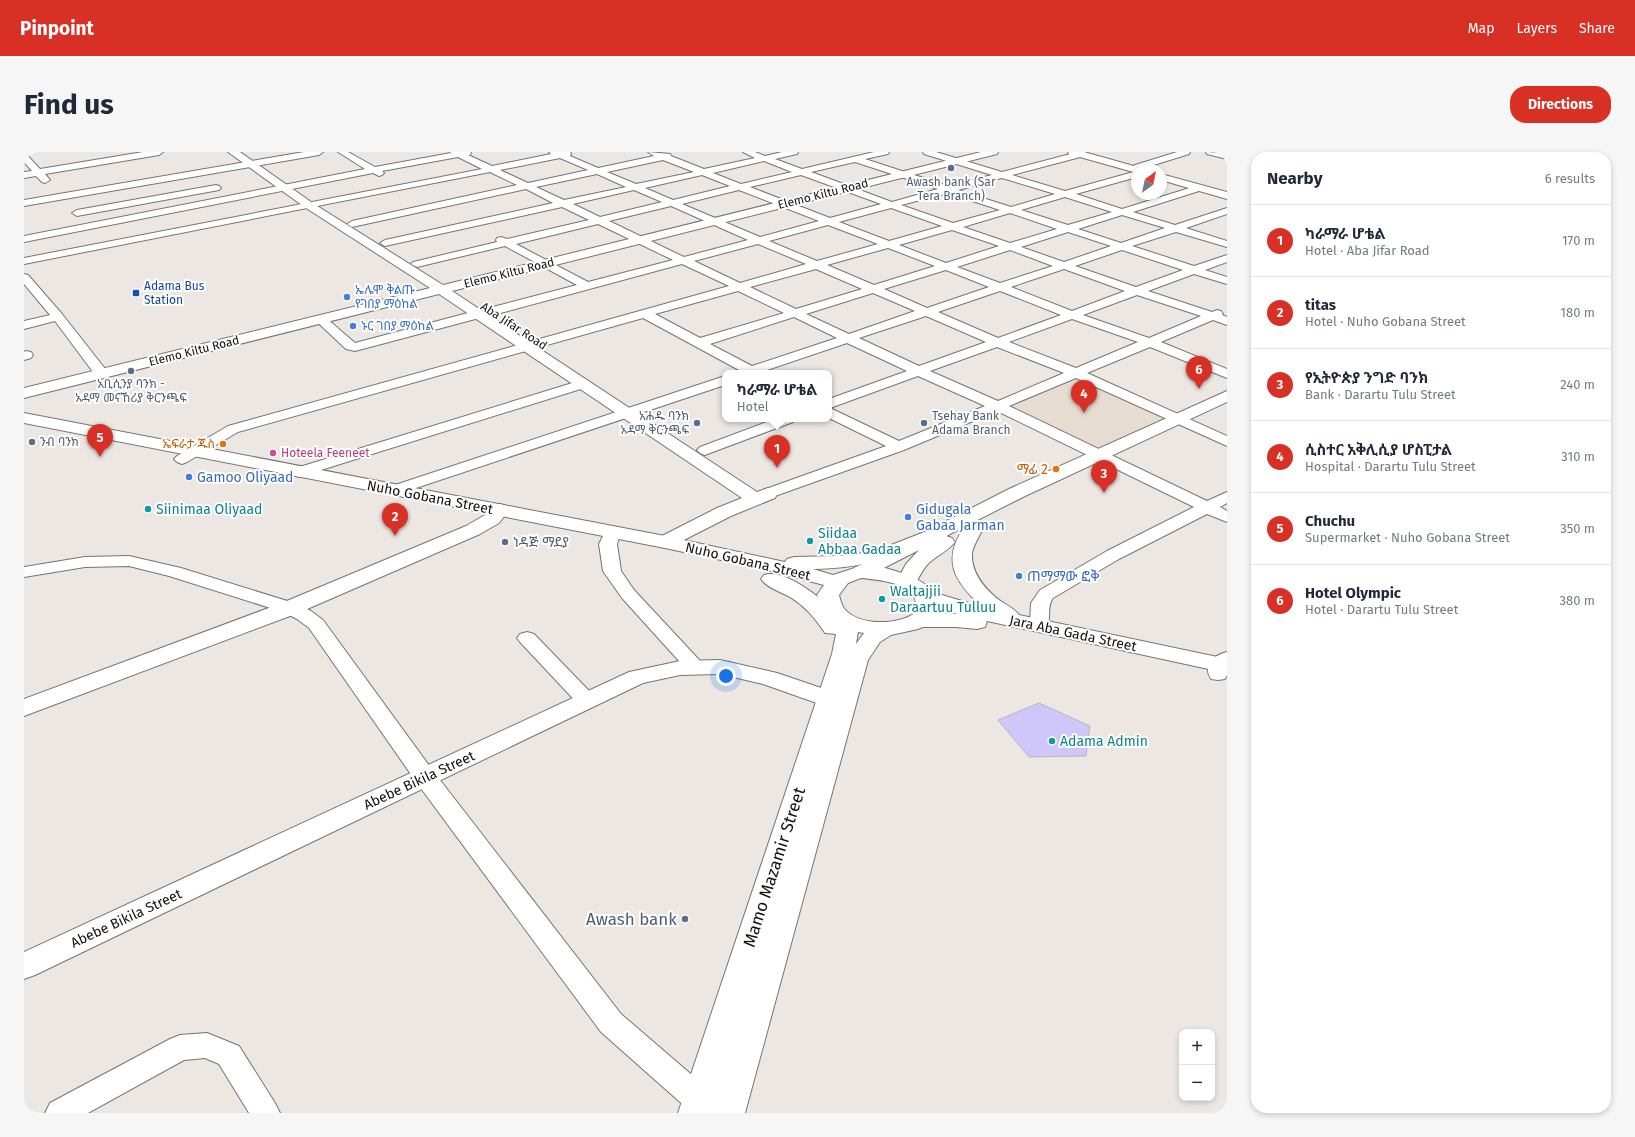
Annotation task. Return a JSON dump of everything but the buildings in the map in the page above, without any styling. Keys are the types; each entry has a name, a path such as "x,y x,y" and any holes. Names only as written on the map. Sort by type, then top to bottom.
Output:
{"main road":[{"name":"Aba Jifar Road","path":"233,152 253,159 314,205 448,288 534,345 640,408 730,466"},
{"name":"Elemo Kiltu Road","path":"24,394 102,373 322,320 993,152"},
{"path":"1080,153 1131,168"},
{"path":"1167,175 1227,192"},
{"path":"1167,179 1227,196"},
{"name":"Aba Jifar Road","path":"314,205 385,243 417,264 448,288"},
{"name":"Aba Jifar Road","path":"534,345 582,384 625,413 737,485 759,491"},
{"path":"1227,396 1184,423 1115,463 1036,498 935,548 918,562 909,574 915,586 927,602 927,611 920,620 905,628 884,630 864,627 846,619 833,608 832,588 845,576 861,572 1016,493 1098,455 1184,423 1227,411"},
{"name":"Nuho Gobana Street","path":"24,418 189,454 496,514 768,571"},
{"name":"Nuho Gobana Street","path":"24,426 299,472 395,490 496,514"},
{"path":"665,542 759,491"},
{"path":"24,708 290,608 474,530 496,514"},
{"path":"972,530 962,552 964,571 975,589 990,604 1018,621"},
{"path":"768,571 812,564 865,559 891,551 940,532"},
{"name":"Nuho Gobana Street","path":"610,538 665,542 832,588"},
{"path":"768,571 816,605 832,626 850,657 916,632 981,622"},
{"path":"861,572 885,573 915,586"},
{"name":"Jara Aba Gada Street","path":"915,586 935,599 952,605 1223,668"},
{"name":"Mamo Mazamir Street","path":"697,1106 850,657 846,619"},
{"name":"Jara Aba Gada Street","path":"920,620 981,622 1223,668"},
{"name":"Mamo Mazamir Street","path":"850,657 872,637 884,630"},
{"name":"Abebe Bikila Street","path":"24,966 637,677 680,668 720,667 769,678 830,713"},
{"name":"Mamo Mazamir Street","path":"729,1111 830,713"}],"street":[{"path":"24,175 159,152"},
{"path":"24,203 253,159 320,152"},
{"path":"342,152 587,286"},
{"path":"24,239 456,153 471,152"},
{"path":"24,260 314,205 556,154 576,152"},
{"path":"652,152 829,222 1072,315 1150,342 1227,374"},
{"path":"747,152 846,189 1136,291 1227,321"},
{"path":"385,243 794,152"},
{"path":"417,264 885,152"},
{"path":"927,152 1227,244"},
{"path":"1153,164 1186,152"},
{"path":"1210,152 1227,156"},
{"path":"456,153 795,314 998,406 1227,517"},
{"path":"322,320 351,346 355,347 829,222 1080,153"},
{"path":"556,154 816,266 997,342 1076,373 1227,442"},
{"path":"352,224 679,154"},
{"path":"841,154 1227,281"},
{"path":"24,157 90,227"},
{"path":"189,454 233,429 1066,195 1131,172"},
{"path":"77,213 216,188"},
{"path":"699,344 1199,188"},
{"path":"756,370 1227,211"},
{"path":"832,403 1227,258"},
{"path":"24,277 102,373"},
{"path":"759,491 899,447 1227,310"},
{"path":"645,314 746,370"},
{"path":"24,325 58,317"},
{"path":"395,490 722,381"},
{"path":"299,472 582,384"},
{"path":"832,414 899,447"},
{"path":"705,450 780,422"},
{"path":"1039,625 1040,603 1046,594 1113,555 1227,497"},
{"path":"610,538 612,571 628,594 695,667"},
{"path":"24,572 85,562 128,561 175,572 290,608 304,615 316,624 425,777 611,1023 697,1106 729,1111"},
{"path":"527,638 587,701"},
{"path":"60,1113 180,1048 208,1045 229,1055 265,1113"}],"shaded area":[{"path":"1072,378 1169,419 1097,452 1001,408"}],"place":[{"name":"Awash bank (Sar Tera Branch)","path":"951,168"},
{"name":"Adama Bus Station","path":"136,293"},
{"name":"ኤሌሞ ቅልጡ የገበያ ማዕከል","path":"347,297"},
{"name":"ኑር ገበያ ማዕከል","path":"353,326"},
{"name":"አቢሲንያ ባንክ - አዳማ መናኸሪያ ቅርንጫፍ","path":"131,371"},
{"name":"Hotel Olympic","path":"1199,389"},
{"name":"ሲስተር አቅሊሲያ ሆስፒታል","path":"1084,413"},
{"name":"አሐዱ ባንክ አዳማ ቅርንጫፍ","path":"697,423"},
{"name":"Tsehay Bank Adama Branch","path":"924,423"},
{"name":"ንብ ባንክ","path":"32,442"},
{"name":"ኤፍራታ ጁስ","path":"223,444"},
{"name":"Hoteela Feeneet","path":"273,453"},
{"name":"Chuchu","path":"100,457"},
{"name":"ካራማራ ሆቴል","path":"777,468"},
{"name":"ማፊ 2","path":"1056,469"},
{"name":"Gamoo Oliyaad","path":"189,477"},
{"name":"የኢትዮጵያ ንግድ ባንክ","path":"1104,493"},
{"name":"Siinimaa Oliyaad","path":"148,509"},
{"name":"Gidugala Gabaa Jarman","path":"908,517"},
{"name":"titas","path":"395,536"},
{"name":"Siidaa Abbaa Gadaa","path":"810,541"},
{"name":"ነዳጅ ማደያ","path":"505,542"},
{"name":"ጠማማው ፎቅ","path":"1019,576"},
{"name":"Waltajjii Daraartuu Tulluu","path":"882,599"},
{"name":"Adama Admin","path":"1052,741"},
{"name":"Awash bank","path":"685,919"}]}
